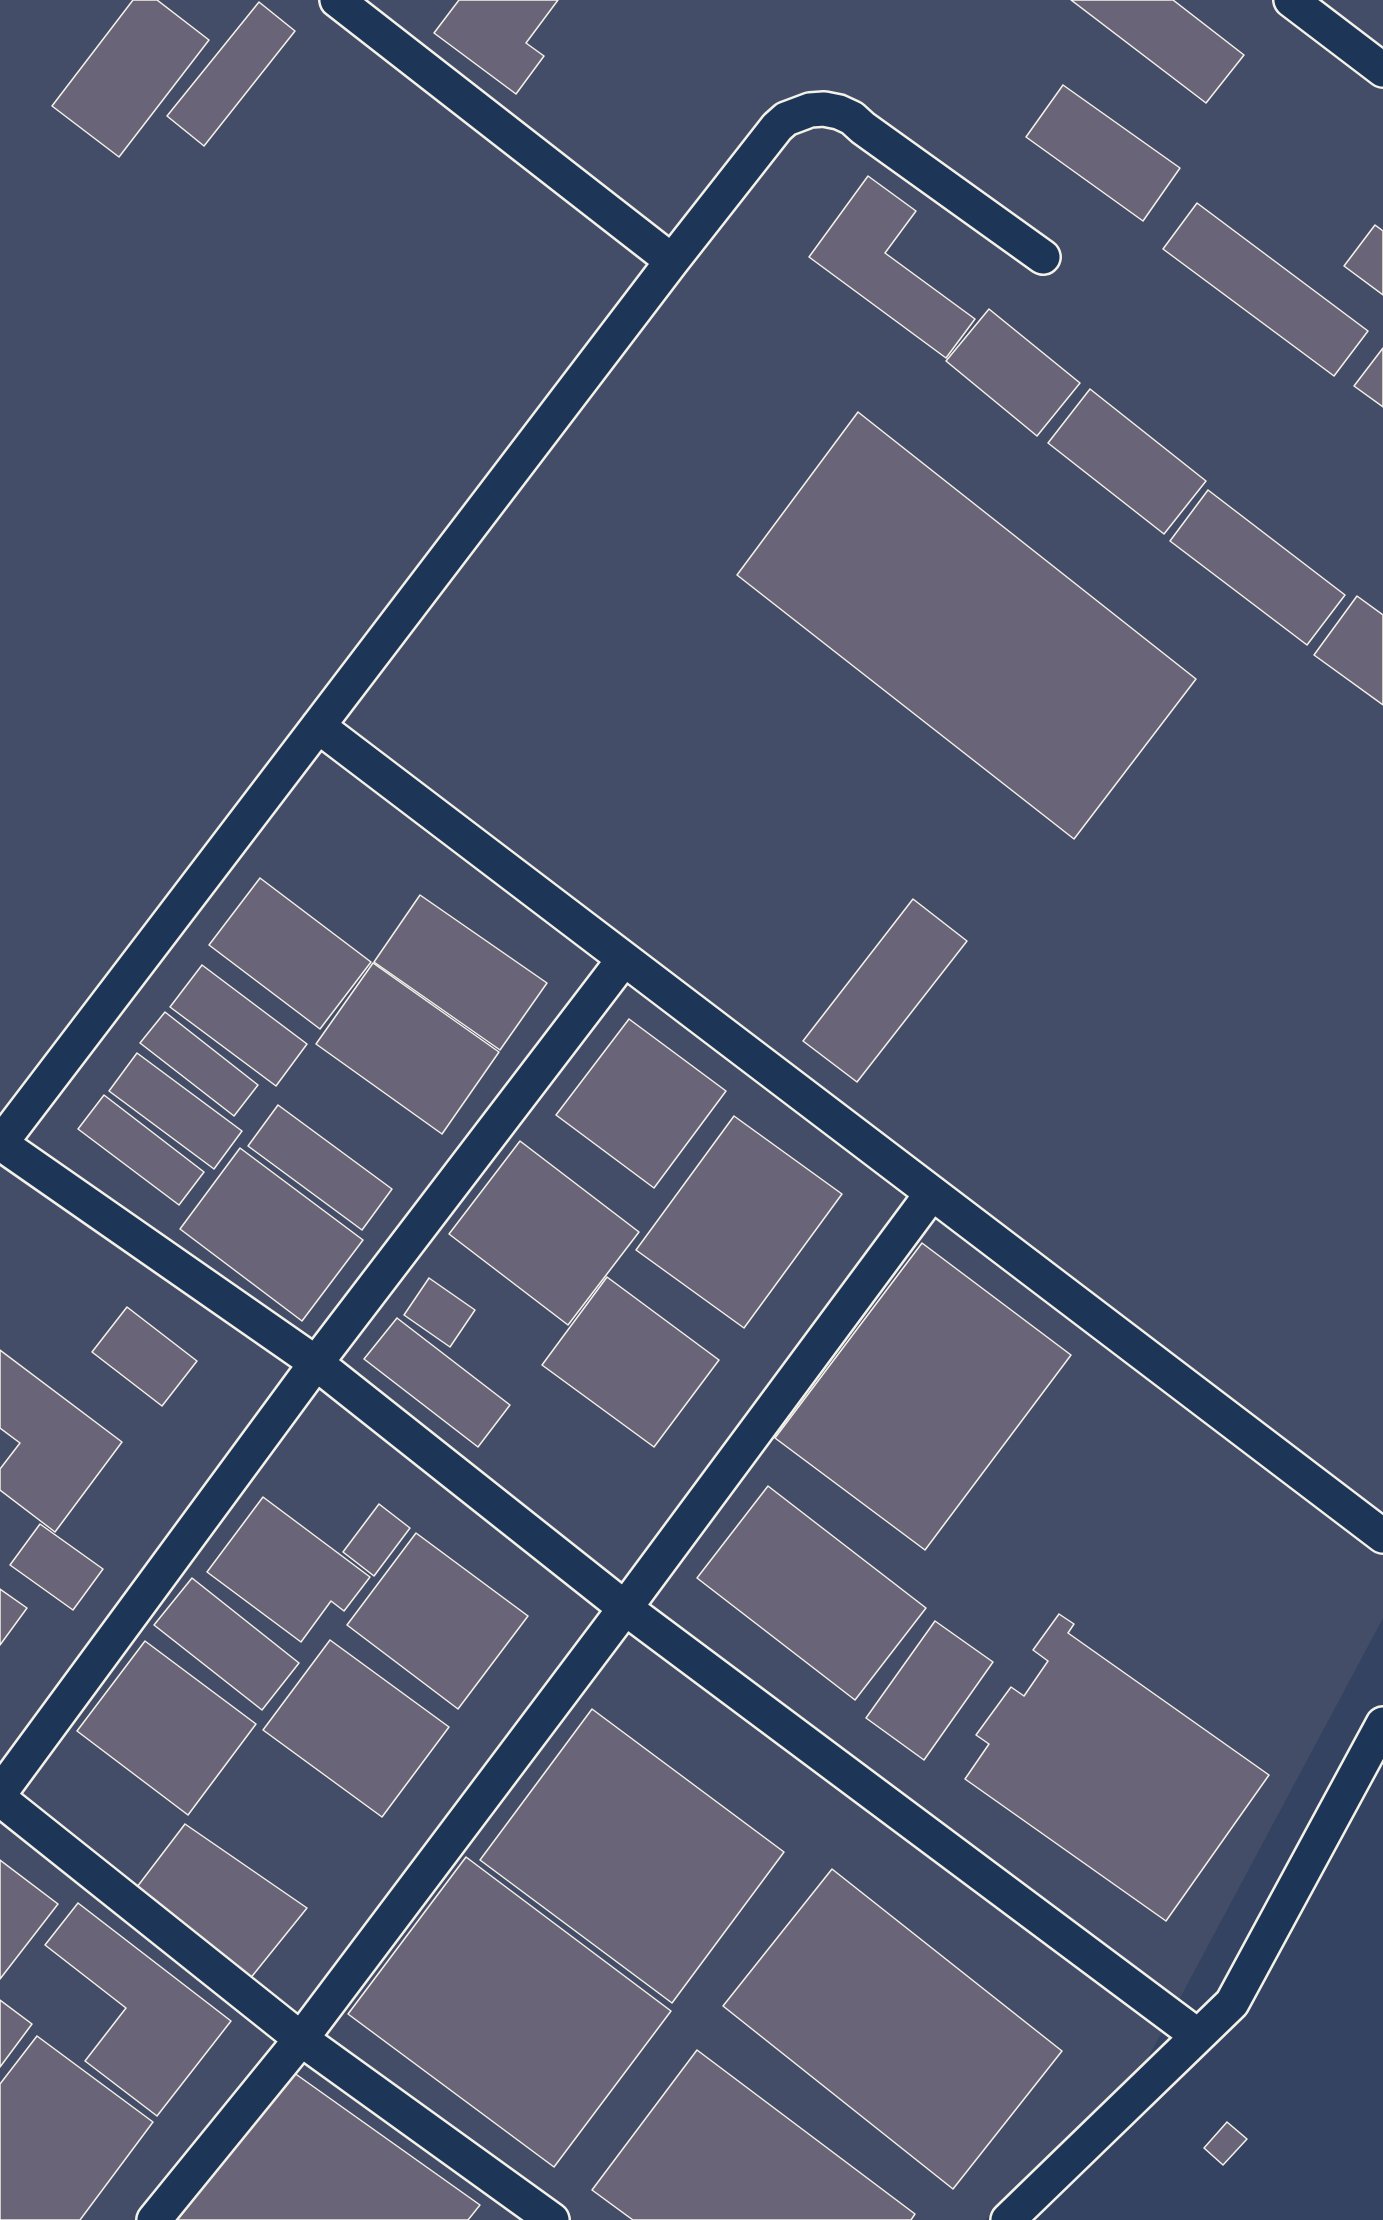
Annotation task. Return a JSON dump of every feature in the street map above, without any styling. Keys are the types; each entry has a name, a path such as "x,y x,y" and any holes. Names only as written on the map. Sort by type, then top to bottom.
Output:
{"street":[{"path":"337,0 672,261"},
{"path":"1291,0 1383,70"},
{"path":"1043,257 852,118 824,109 797,113 777,127 672,261 0,1143 316,1364 624,1608 1198,2036"},
{"path":"318,726 1383,1536"},
{"path":"0,1793 316,1364 624,959"},
{"path":"154,2220 301,2039 932,1193"},
{"path":"1008,2220 1232,2003 1383,1724"},
{"path":"0,1799 301,2039 552,2220"}],"shaded area":[{"path":"0,0 1383,0 1383,1618 1135,2082 985,2220 0,2220"}],"building":[{"path":"133,0 157,0 209,40 119,157 52,106"},
{"path":"459,0 558,0 526,43 544,56 516,94 434,33"},
{"path":"1071,0 1173,0 1244,55 1206,103"},
{"path":"259,2 295,31 204,146 167,116"},
{"path":"1063,85 1180,168 1143,221 1026,137"},
{"path":"868,176 916,211 885,253 975,319 946,358 809,257"},
{"path":"1197,203 1368,331 1334,376 1163,249"},
{"path":"1375,225 1383,231 1383,295 1344,266"},
{"path":"989,309 1080,383 1037,436 946,361"},
{"path":"1383,348 1383,407 1354,386"},
{"path":"1090,389 1206,481 1164,534 1048,443"},
{"path":"858,412 1196,679 1074,839 737,575"},
{"path":"1208,490 1345,595 1307,645 1170,541"},
{"path":"1357,596 1383,615 1383,705 1314,655"},
{"path":"260,878 371,962 320,1029 209,945"},
{"path":"420,895 547,983 500,1050 374,962"},
{"path":"913,899 967,941 857,1082 803,1041"},
{"path":"373,963 499,1052 442,1134 316,1044"},
{"path":"202,965 307,1044 276,1086 170,1007"},
{"path":"165,1012 258,1085 234,1116 140,1043"},
{"path":"629,1019 726,1091 654,1188 556,1115"},
{"path":"137,1053 242,1131 214,1169 109,1091"},
{"path":"104,1095 204,1172 179,1205 78,1129"},
{"path":"278,1105 392,1189 362,1230 248,1146"},
{"path":"734,1116 842,1194 744,1328 636,1250"},
{"path":"520,1141 639,1232 568,1325 449,1234"},
{"path":"240,1148 363,1240 302,1321 180,1229"},
{"path":"922,1243 1071,1355 925,1550 775,1438"},
{"path":"607,1277 719,1360 654,1447 542,1365"},
{"path":"429,1278 475,1310 450,1347 404,1315"},
{"path":"127,1307 197,1361 162,1406 92,1352"},
{"path":"397,1318 510,1405 478,1447 364,1359"},
{"path":"0,1350 122,1442 55,1532 0,1490 0,1469 20,1443 0,1428"},
{"path":"768,1486 926,1608 855,1700 697,1578"},
{"path":"263,1497 370,1577 344,1611 331,1601 301,1642 207,1572"},
{"path":"379,1504 410,1528 374,1576 343,1552"},
{"path":"40,1524 103,1569 73,1610 10,1565"},
{"path":"416,1533 528,1616 458,1709 347,1625"},
{"path":"192,1578 299,1663 262,1710 154,1625"},
{"path":"0,1589 27,1608 0,1645"},
{"path":"1059,1614 1074,1624 1068,1633 1269,1775 1166,1921 965,1779 989,1744 976,1735 1011,1687 1024,1696 1048,1661 1033,1650"},
{"path":"935,1621 993,1662 924,1760 866,1718"},
{"path":"330,1640 449,1727 382,1817 263,1730"},
{"path":"145,1641 256,1724 188,1815 77,1731"},
{"path":"592,1709 784,1852 672,2003 480,1860"},
{"path":"185,1824 307,1908 249,1980 137,1887"},
{"path":"466,1857 671,2011 554,2167 348,2014"},
{"path":"0,1860 58,1904 0,1979"},
{"path":"832,1869 1062,2051 953,2189 723,2006"},
{"path":"78,1903 231,2021 157,2116 85,2061 126,2008 45,1945"},
{"path":"0,2000 32,2024 0,2067"},
{"path":"37,2036 153,2122 80,2220 0,2220 0,2084"},
{"path":"697,2050 915,2214 911,2220 633,2220 592,2190"},
{"path":"290,2070 480,2205 468,2220 176,2220"},
{"path":"1227,2122 1247,2139 1223,2165 1204,2148"}]}
